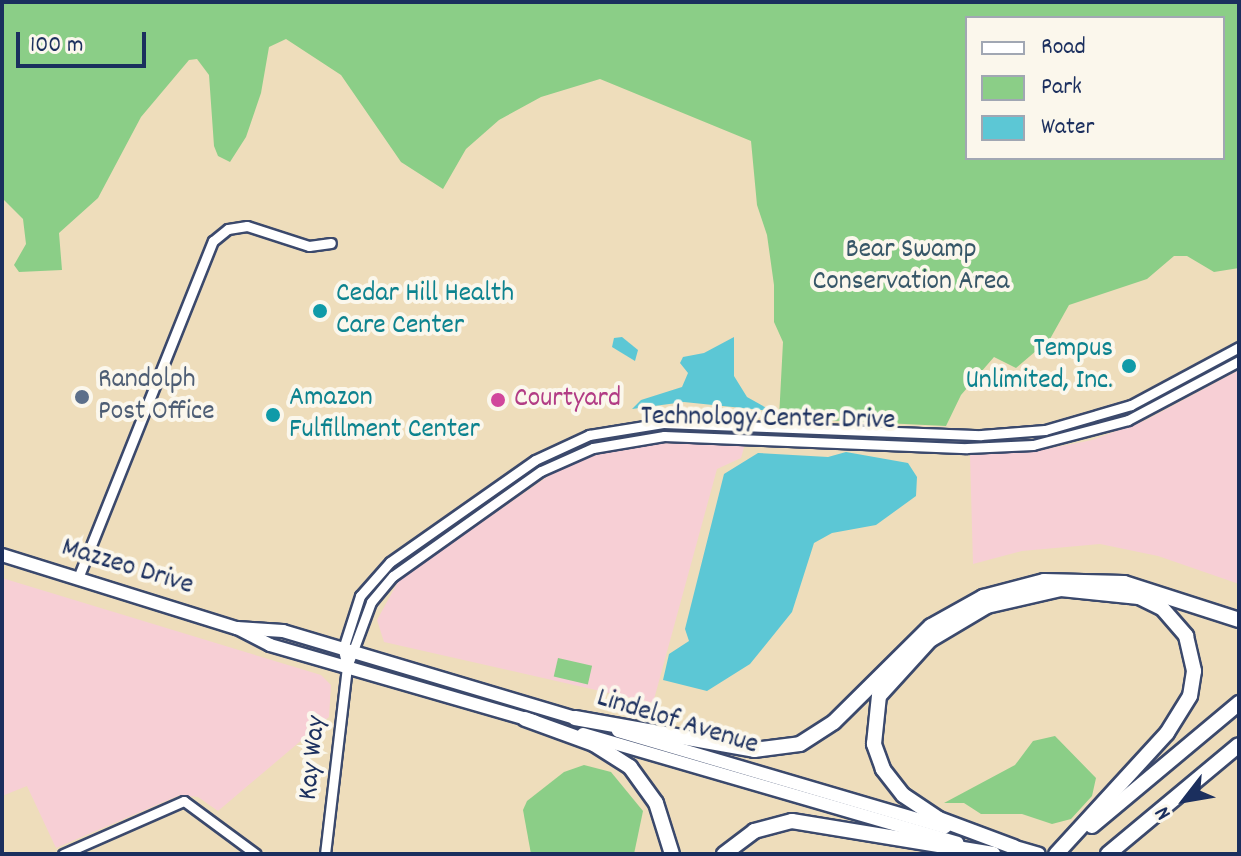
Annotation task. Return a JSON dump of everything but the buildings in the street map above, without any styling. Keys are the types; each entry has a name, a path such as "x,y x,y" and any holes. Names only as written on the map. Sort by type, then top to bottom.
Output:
{"highway":[{"path":"575,718 754,750 800,744 834,722 931,626 983,597 1044,581 1124,583 1239,620"},
{"path":"1014,847 939,819 903,795 883,769 874,744 879,696 930,640 987,606 1061,589 1139,597 1162,608 1183,631 1193,659 1190,696 1167,733 1057,854"},
{"path":"1057,854 1239,703"},
{"path":"525,719 594,744 630,767 656,803 672,854"},
{"path":"1108,854 1239,745"},
{"path":"1159,812 1239,754"},
{"path":"724,854 754,831 792,821 994,854"}],"main road":[{"name":"Mazzeo Drive","path":"2,555 237,628 302,637"},
{"name":"Mazzeo Drive","path":"237,628 255,639 303,655"},
{"name":"Lindelof Avenue","path":"302,637 1039,854"},
{"name":"Lindelof Avenue","path":"303,655 994,854"}],"street":[{"path":"78,578 213,241 242,226 309,246 331,243"},
{"name":"Technology Center Drive","path":"347,667 360,596 390,562 535,460 589,435 663,423 981,435 1031,432 1131,405 1239,347"},
{"name":"Technology Center Drive","path":"350,651 367,612 393,576 541,471 593,448 664,436 967,448 1033,445 1136,417 1239,361"},
{"name":"Kay Way","path":"325,854 347,667"},
{"path":"63,854 184,801 256,854"}],"shaded area":[{"path":"1239,370 1239,584 1158,556 1100,544 1022,551 973,564 970,455 1036,451 1092,440 1146,420"},
{"path":"640,443 745,444 741,458 717,469 653,703 384,642 377,620 399,580 557,470 597,453"},
{"path":"2,578 321,675 331,685 329,717 218,811 198,797 180,795 56,848 27,786 2,796"}],"green space":[{"name":"Bear Swamp Conservation Area","path":"2,2 1239,2 1239,268 1214,272 1187,256 1174,256 1147,279 1069,305 1050,339 1016,368 994,357 961,395 946,426 779,418 783,342 774,322 774,285 767,235 757,205 751,141 600,79 541,97 499,120 466,149 443,189 401,162 341,75 286,39 269,47 261,93 246,137 230,162 218,156 214,146 209,75 197,59 189,60 141,117 98,198 59,233 62,270 19,272 14,265 26,244 23,219 2,198"},
{"path":"558,658 592,666 588,684 554,677"},
{"path":"1055,736 1096,778 1092,796 1071,819 1052,824 1022,814 981,814 964,803 944,803 1015,765 1033,741"},
{"path":"584,765 611,772 643,811 634,854 531,854 523,810 527,801 564,772"}],"water":[{"path":"622,337 638,350 635,361 612,347 614,338"},
{"path":"734,337 734,376 747,397 772,411 684,402 632,409 641,400 682,387 688,373 680,363 683,357 704,353"},
{"path":"846,452 908,463 917,477 916,496 876,525 832,533 814,543 792,612 750,664 707,691 663,680 669,654 689,641 685,629 724,474 758,453 828,457"}],"place":[{"name":"Cedar Hill Health Care Center","path":"320,311"},
{"name":"Tempus Unlimited, Inc.","path":"1129,366"},
{"name":"Randolph Post Office","path":"82,397"},
{"name":"Courtyard","path":"498,400"},
{"name":"Amazon Fulfillment Center","path":"273,415"}]}
